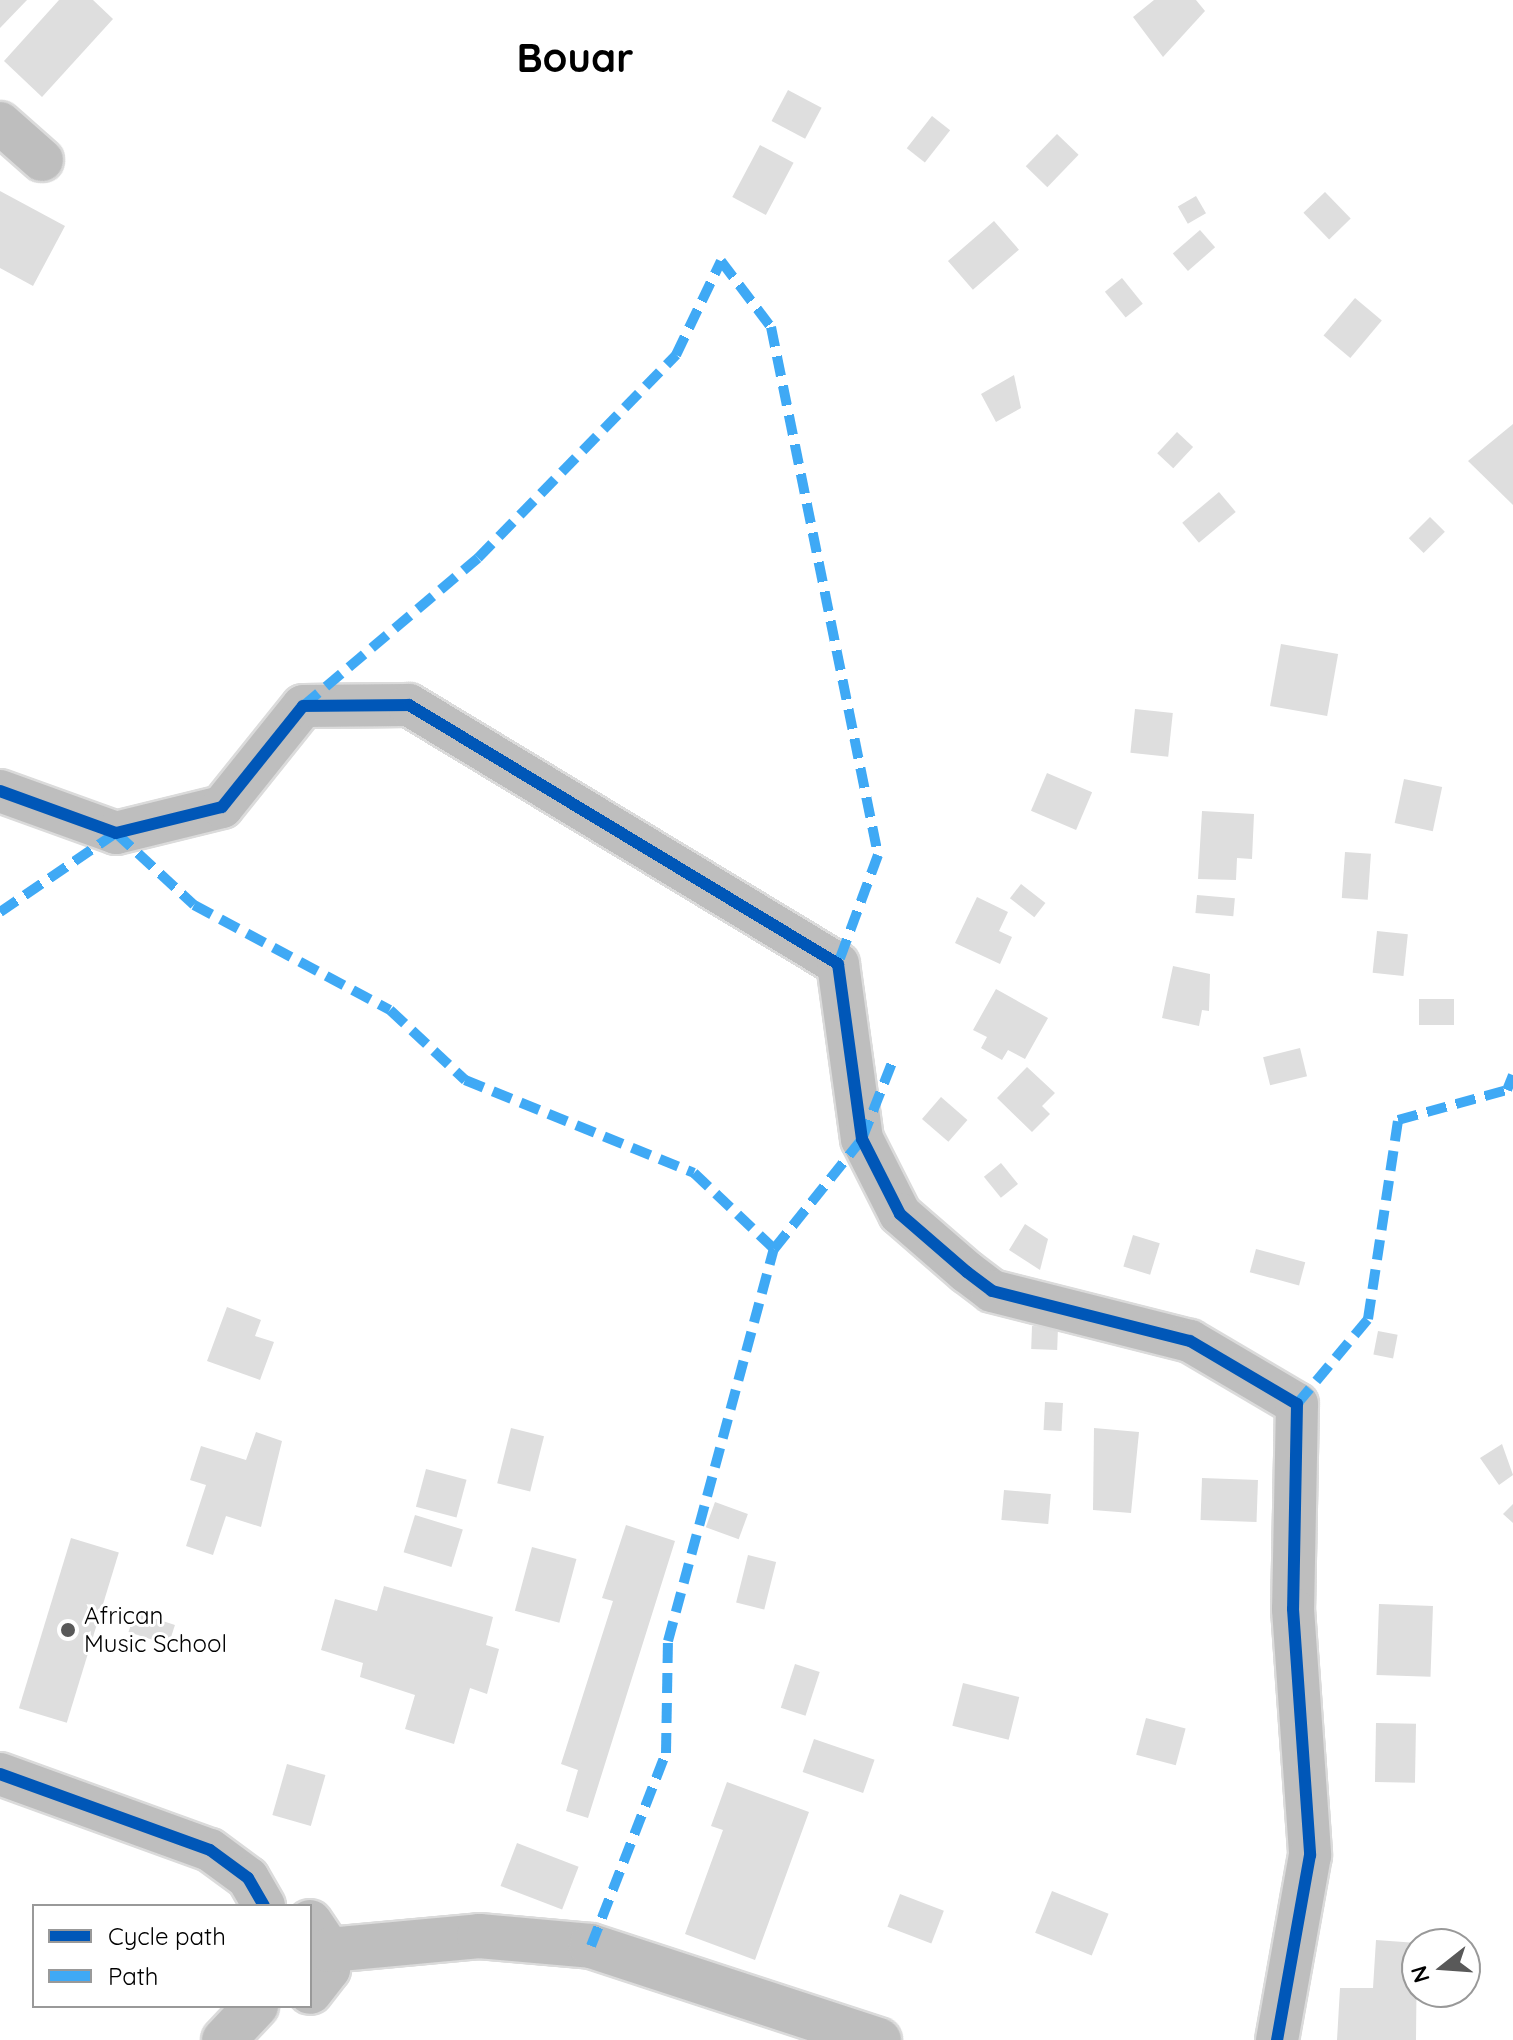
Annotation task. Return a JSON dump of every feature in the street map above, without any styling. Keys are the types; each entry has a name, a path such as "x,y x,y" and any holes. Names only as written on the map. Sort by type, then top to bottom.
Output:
{"main road":[{"path":"312,1989 328,1969 319,1936 479,1936 591,1946 879,2040"},
{"path":"224,2040 254,2008"}],"street":[{"path":"0,123 42,160"},
{"path":"0,791 116,833 222,807 303,706 409,705 838,964 862,1139 900,1214 967,1272 992,1291 1190,1341 1297,1404 1293,1609 1310,1855 1277,2040"},
{"path":"0,1774 210,1850 248,1878 263,1904"}],"building":[{"path":"0,0 27,0 0,28"},
{"path":"59,0 93,0 113,19 42,97 4,61"},
{"path":"1154,0 1196,0 1205,11 1163,57 1133,17"},
{"path":"788,90 822,108 805,139 772,121"},
{"path":"932,116 950,130 925,162 907,148"},
{"path":"1057,134 1079,155 1047,187 1026,166"},
{"path":"760,145 794,163 766,215 732,197"},
{"path":"0,191 65,226 33,286 0,268"},
{"path":"1325,192 1351,219 1329,239 1303,213"},
{"path":"1196,196 1206,213 1188,224 1178,206"},
{"path":"994,221 1019,250 973,290 948,261"},
{"path":"1200,230 1215,247 1188,271 1173,254"},
{"path":"1122,278 1143,304 1126,317 1105,292"},
{"path":"1355,298 1382,320 1350,358 1324,336"},
{"path":"1014,375 1021,408 996,422 981,394"},
{"path":"1513,424 1513,505 1468,461"},
{"path":"1177,432 1193,447 1173,468 1157,453"},
{"path":"1219,492 1236,512 1199,543 1182,523"},
{"path":"1430,517 1445,532 1424,553 1409,538"},
{"path":"1281,644 1338,654 1327,716 1270,706"},
{"path":"1135,709 1173,713 1168,757 1130,753"},
{"path":"1047,773 1092,792 1076,830 1031,811"},
{"path":"1404,779 1442,787 1433,831 1395,823"},
{"path":"1202,811 1254,814 1252,859 1237,858 1236,880 1198,879"},
{"path":"1345,852 1371,854 1368,900 1342,898"},
{"path":"1021,884 1045,903 1034,917 1010,898"},
{"path":"1197,895 1235,898 1233,916 1195,913"},
{"path":"977,897 1008,912 999,931 1012,937 1000,964 955,943"},
{"path":"1377,931 1408,934 1403,976 1373,973"},
{"path":"1173,966 1210,974 1209,1011 1202,1010 1199,1026 1162,1018"},
{"path":"996,989 1048,1018 1025,1059 1008,1050 1002,1060 981,1048 987,1037 973,1030"},
{"path":"1419,999 1454,999 1454,1025 1419,1025"},
{"path":"1300,1048 1307,1076 1270,1085 1263,1057"},
{"path":"1027,1067 1055,1093 1042,1106 1050,1114 1032,1132 997,1098"},
{"path":"941,1097 967,1120 948,1142 922,1119"},
{"path":"1001,1163 1018,1184 1001,1198 984,1177"},
{"path":"1025,1224 1048,1239 1040,1270 1009,1250"},
{"path":"1133,1235 1160,1243 1150,1275 1123,1267"},
{"path":"1256,1249 1305,1262 1299,1285 1250,1272"},
{"path":"227,1307 261,1320 255,1336 274,1342 260,1380 207,1361"},
{"path":"1032,1326 1058,1327 1057,1350 1031,1349"},
{"path":"1378,1331 1398,1335 1393,1358 1373,1355"},
{"path":"1045,1402 1063,1403 1062,1431 1044,1430"},
{"path":"511,1428 544,1436 530,1492 497,1483"},
{"path":"1094,1428 1139,1432 1131,1513 1093,1510"},
{"path":"256,1432 282,1441 261,1527 226,1516 213,1555 186,1546 206,1485 190,1480 201,1446 246,1460"},
{"path":"1502,1444 1513,1475 1499,1485 1480,1458"},
{"path":"426,1469 467,1480 456,1518 416,1507"},
{"path":"1202,1478 1258,1480 1257,1522 1201,1520"},
{"path":"1004,1490 1051,1494 1048,1524 1001,1520"},
{"path":"715,1502 748,1514 739,1539 706,1527"},
{"path":"1513,1504 1513,1523 1503,1514"},
{"path":"415,1515 463,1530 451,1567 404,1552"},
{"path":"626,1525 675,1541 588,1818 566,1811 578,1770 561,1764 613,1601 602,1598"},
{"name":"African Music School","path":"71,1538 119,1553 67,1723 19,1708"},
{"path":"532,1547 576,1559 559,1623 515,1611"},
{"path":"748,1555 776,1562 764,1610 736,1603"},
{"path":"384,1586 493,1617 486,1645 499,1649 487,1694 470,1688 454,1744 405,1729 415,1695 360,1677 363,1663 321,1650 335,1599 377,1611"},
{"path":"1379,1604 1433,1606 1430,1677 1377,1675"},
{"path":"135,1612 175,1625 168,1645 129,1632"},
{"path":"795,1664 820,1672 806,1716 781,1708"},
{"path":"963,1683 1019,1697 1009,1740 952,1726"},
{"path":"1146,1718 1186,1729 1176,1765 1136,1755"},
{"path":"1376,1723 1416,1724 1415,1783 1375,1782"},
{"path":"814,1739 875,1760 863,1793 803,1772"},
{"path":"287,1764 325,1775 311,1826 272,1815"},
{"path":"727,1782 809,1812 755,1960 685,1934 723,1830 711,1826"},
{"path":"517,1843 579,1867 562,1910 501,1886"},
{"path":"1052,1891 1109,1914 1092,1956 1035,1933"},
{"path":"900,1894 944,1911 931,1944 887,1927"},
{"path":"1376,1940 1401,1942 1401,2008 1416,2008 1416,2040 1337,2040 1340,1988 1373,1988"}],"marked path":[{"path":"303,706 478,558 676,355 721,261 771,327 878,855 838,964"},
{"path":"0,912 116,833 194,905 390,1010 465,1080 694,1173 774,1249"},
{"path":"591,1946 666,1753 668,1641 774,1249 862,1139 892,1063"},
{"path":"1297,1404 1368,1319 1398,1120 1507,1090 1513,1075"}],"cycle path":[{"path":"0,791 116,833 222,807 303,706 409,705 838,964 862,1139 900,1214 967,1272 992,1291 1190,1341 1297,1404 1293,1609 1310,1855 1277,2040"},
{"path":"0,1774 210,1850 248,1878 263,1904"}],"place":[{"name":"African Music School","path":"68,1630"}],"district":[{"name":"Bouar","path":"575,57"}]}
